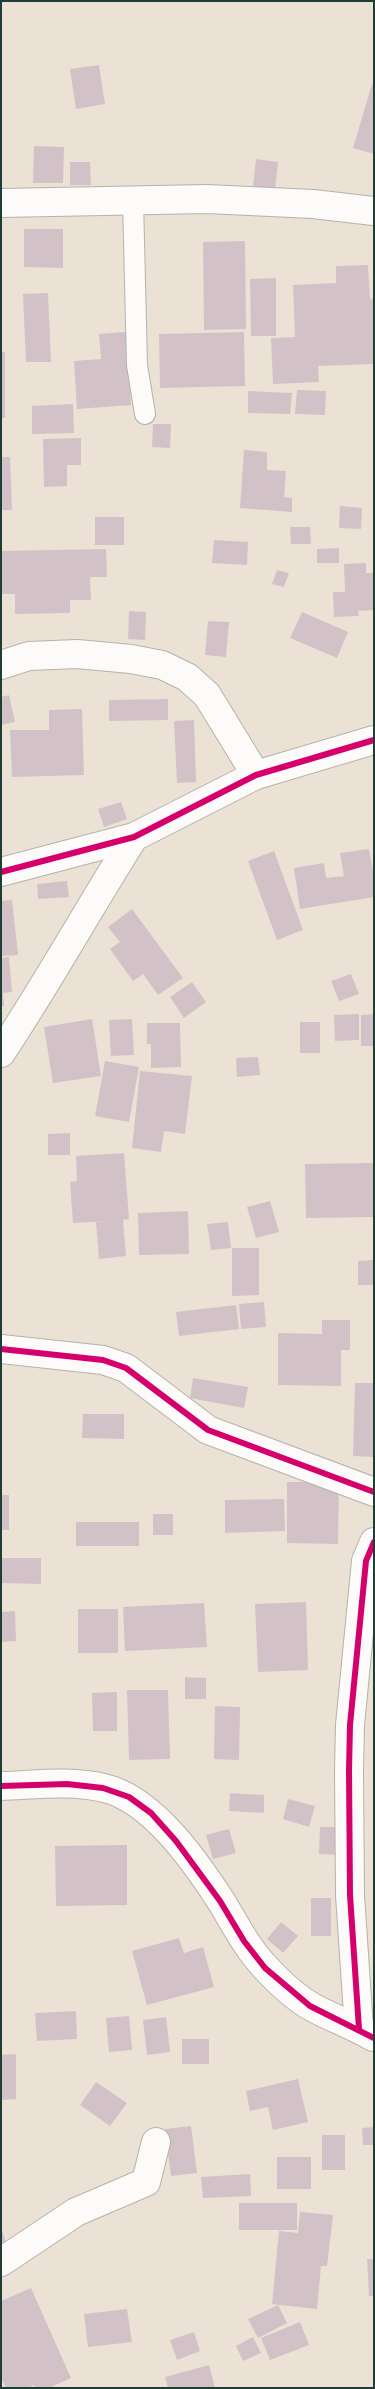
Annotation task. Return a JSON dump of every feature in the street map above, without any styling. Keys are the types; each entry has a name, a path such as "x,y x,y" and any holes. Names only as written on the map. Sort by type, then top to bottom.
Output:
{"street":[{"path":"1,203 208,198 313,204 374,211"},
{"path":"1,665 29,656 78,654 162,664 187,677 207,695 256,776"},
{"path":"1,872 134,837 256,776 374,740"},
{"path":"1,1053 40,995 81,921 134,837"},
{"path":"1,1349 102,1360 126,1368 208,1430 374,1492"},
{"path":"367,2033 350,1895 350,1725 366,1562 374,1542"},
{"path":"1,1786 66,1784 103,1788 129,1797 151,1813 176,1841 220,1901 244,1941 265,1968 310,2006 367,2033"},
{"path":"1,2262 76,2212 146,2182 156,2142"}],"lane":[{"path":"133,200 137,365 145,414"}],"building":[{"path":"99,65 105,104 76,109 70,69"},
{"path":"372,84 374,85 374,154 353,148"},
{"path":"34,146 64,147 63,183 33,183"},
{"path":"256,159 278,162 275,189 253,186"},
{"path":"70,162 90,162 91,185 70,185"},
{"path":"24,229 63,229 63,268 24,267"},
{"path":"245,241 246,329 204,330 203,242"},
{"path":"368,265 370,299 374,298 374,364 318,366 319,382 273,384 271,338 295,337 293,285 336,283 336,266"},
{"path":"276,278 276,336 251,336 250,279"},
{"path":"48,293 51,362 26,362 23,294"},
{"path":"126,332 131,405 77,409 74,361 101,359 99,334"},
{"path":"244,332 245,386 160,388 159,334"},
{"path":"1,352 5,352 5,418 1,418"},
{"path":"297,390 326,391 325,415 295,414"},
{"path":"248,391 292,393 290,414 248,413"},
{"path":"73,404 74,433 32,434 32,406"},
{"path":"153,424 171,424 170,448 152,447"},
{"path":"81,438 81,465 67,465 67,486 44,487 43,439"},
{"path":"244,450 267,452 267,470 286,471 284,497 292,498 292,512 240,508"},
{"path":"1,457 10,457 12,510 1,510"},
{"path":"340,506 362,508 361,529 339,528"},
{"path":"95,517 124,517 124,545 95,545"},
{"path":"290,527 310,527 311,544 291,544"},
{"path":"214,540 248,542 247,565 212,563"},
{"path":"339,548 339,563 317,563 317,549"},
{"path":"106,549 107,577 90,577 91,600 70,600 70,613 15,614 15,594 2,594 1,551"},
{"path":"366,563 366,573 374,573 374,610 358,611 359,616 334,617 333,592 345,592 344,564"},
{"path":"277,570 289,573 284,587 272,584"},
{"path":"129,611 146,612 145,640 128,639"},
{"path":"302,612 348,632 337,658 290,638"},
{"path":"208,621 229,622 226,657 205,655"},
{"path":"9,695 15,722 1,725 1,697"},
{"path":"168,699 168,720 109,721 109,700"},
{"path":"82,709 84,775 12,777 10,730 49,730 49,710"},
{"path":"194,720 196,782 177,783 174,721"},
{"path":"121,802 127,819 104,827 98,809"},
{"path":"369,849 374,876 374,897 300,909 294,868 324,863 326,878 344,876 340,853"},
{"path":"274,851 303,930 277,940 248,861"},
{"path":"67,881 69,897 38,899 37,884"},
{"path":"12,900 18,955 1,956 1,901"},
{"path":"132,909 183,978 158,995 143,974 133,981 110,949 120,942 108,927"},
{"path":"9,957 12,992 3,993 4,1006 1,1007 1,958"},
{"path":"351,974 359,994 339,1001 331,981"},
{"path":"192,982 206,1002 184,1018 170,997"},
{"path":"359,1014 359,1040 335,1041 334,1015"},
{"path":"374,1014 374,1046 361,1046 361,1015"},
{"path":"92,1019 101,1076 53,1083 44,1027"},
{"path":"132,1019 134,1055 111,1056 109,1020"},
{"path":"300,1022 320,1022 320,1053 300,1053"},
{"path":"147,1023 180,1023 181,1067 151,1068 151,1044 147,1044"},
{"path":"258,1057 260,1075 237,1077 236,1058"},
{"path":"105,1061 139,1067 129,1122 95,1116"},
{"path":"140,1071 192,1076 185,1134 164,1131 161,1152 132,1148"},
{"path":"70,1133 70,1155 48,1155 48,1134"},
{"path":"124,1153 129,1219 123,1220 126,1256 99,1259 96,1222 108,1221 73,1223 70,1182 77,1181 76,1156"},
{"path":"374,1163 374,1217 306,1218 305,1164"},
{"path":"270,1201 279,1232 256,1238 247,1207"},
{"path":"188,1211 189,1254 139,1255 138,1213"},
{"path":"228,1222 231,1248 211,1250 207,1224"},
{"path":"232,1248 259,1248 259,1295 232,1296"},
{"path":"374,1260 374,1285 358,1285 358,1261"},
{"path":"264,1302 266,1327 241,1329 239,1304"},
{"path":"236,1305 239,1329 179,1336 176,1312"},
{"path":"322,1320 350,1320 350,1350 341,1350 341,1386 278,1385 278,1333 322,1334"},
{"path":"193,1378 248,1387 244,1408 190,1398"},
{"path":"355,1383 374,1383 374,1457 353,1456"},
{"path":"83,1414 124,1414 124,1439 82,1438"},
{"path":"287,1482 339,1482 338,1544 287,1543"},
{"path":"1,1495 9,1495 9,1530 1,1530"},
{"path":"284,1499 285,1531 225,1533 225,1500"},
{"path":"153,1514 173,1514 173,1535 153,1535"},
{"path":"76,1522 139,1522 139,1546 76,1546"},
{"path":"2,1558 41,1558 41,1584 1,1583"},
{"path":"306,1602 308,1670 258,1672 255,1604"},
{"path":"204,1603 207,1647 125,1651 123,1607"},
{"path":"78,1609 118,1609 118,1653 78,1653"},
{"path":"15,1611 16,1641 1,1642 1,1612"},
{"path":"185,1677 206,1678 206,1699 185,1699"},
{"path":"127,1690 168,1690 170,1759 129,1760"},
{"path":"117,1692 117,1731 93,1731 92,1693"},
{"path":"215,1706 240,1707 239,1760 214,1759"},
{"path":"230,1793 264,1795 264,1813 229,1811"},
{"path":"288,1799 315,1806 309,1827 283,1819"},
{"path":"320,1827 343,1827 342,1855 319,1854"},
{"path":"229,1829 236,1853 213,1859 206,1835"},
{"path":"127,1845 127,1905 56,1906 55,1846"},
{"path":"311,1898 331,1898 331,1936 311,1936"},
{"path":"281,1922 298,1936 283,1953 267,1939"},
{"path":"179,1938 184,1953 203,1947 214,1987 147,2005 132,1951"},
{"path":"76,2011 77,2039 37,2041 35,2013"},
{"path":"129,2016 132,2050 109,2052 106,2018"},
{"path":"166,2017 170,2052 147,2055 143,2020"},
{"path":"182,2039 209,2039 209,2064 182,2064"},
{"path":"16,2054 16,2099 1,2100 1,2055"},
{"path":"298,2079 308,2122 273,2130 268,2107 250,2111 246,2091"},
{"path":"96,2082 127,2103 110,2126 80,2105"},
{"path":"191,2126 197,2173 171,2176 165,2129"},
{"path":"374,2127 374,2145 363,2145 362,2128"},
{"path":"322,2135 345,2135 345,2170 322,2170"},
{"path":"277,2157 311,2157 311,2189 277,2189"},
{"path":"250,2174 251,2196 203,2198 201,2177"},
{"path":"239,2203 297,2203 297,2230 239,2230"},
{"path":"300,2212 333,2215 327,2266 321,2266 317,2309 272,2304 279,2231 298,2233"},
{"path":"1,2227 9,2252 1,2255"},
{"path":"367,2259 374,2259 374,2296 369,2296"},
{"path":"31,2288 71,2378 49,2388 35,2388 34,2385 28,2388 6,2388 1,2377 1,2301"},
{"path":"278,2305 287,2323 258,2338 248,2319"},
{"path":"127,2309 132,2342 88,2347 84,2314"},
{"path":"300,2322 309,2345 270,2360 261,2338"},
{"path":"194,2332 200,2351 177,2360 170,2340"},
{"path":"253,2337 261,2353 243,2361 236,2346"},
{"path":"209,2365 215,2388 168,2388 165,2377"}],"cycle path":[{"path":"1,872 134,837 256,775 374,740"},
{"path":"1,1349 103,1360 126,1368 208,1430 374,1492"},
{"path":"359,2029 350,1895 350,1725 366,1561 374,1542"},
{"path":"1,1786 67,1784 103,1788 129,1797 151,1813 176,1841 220,1901 244,1941 265,1968 310,2006 374,2038"}]}
